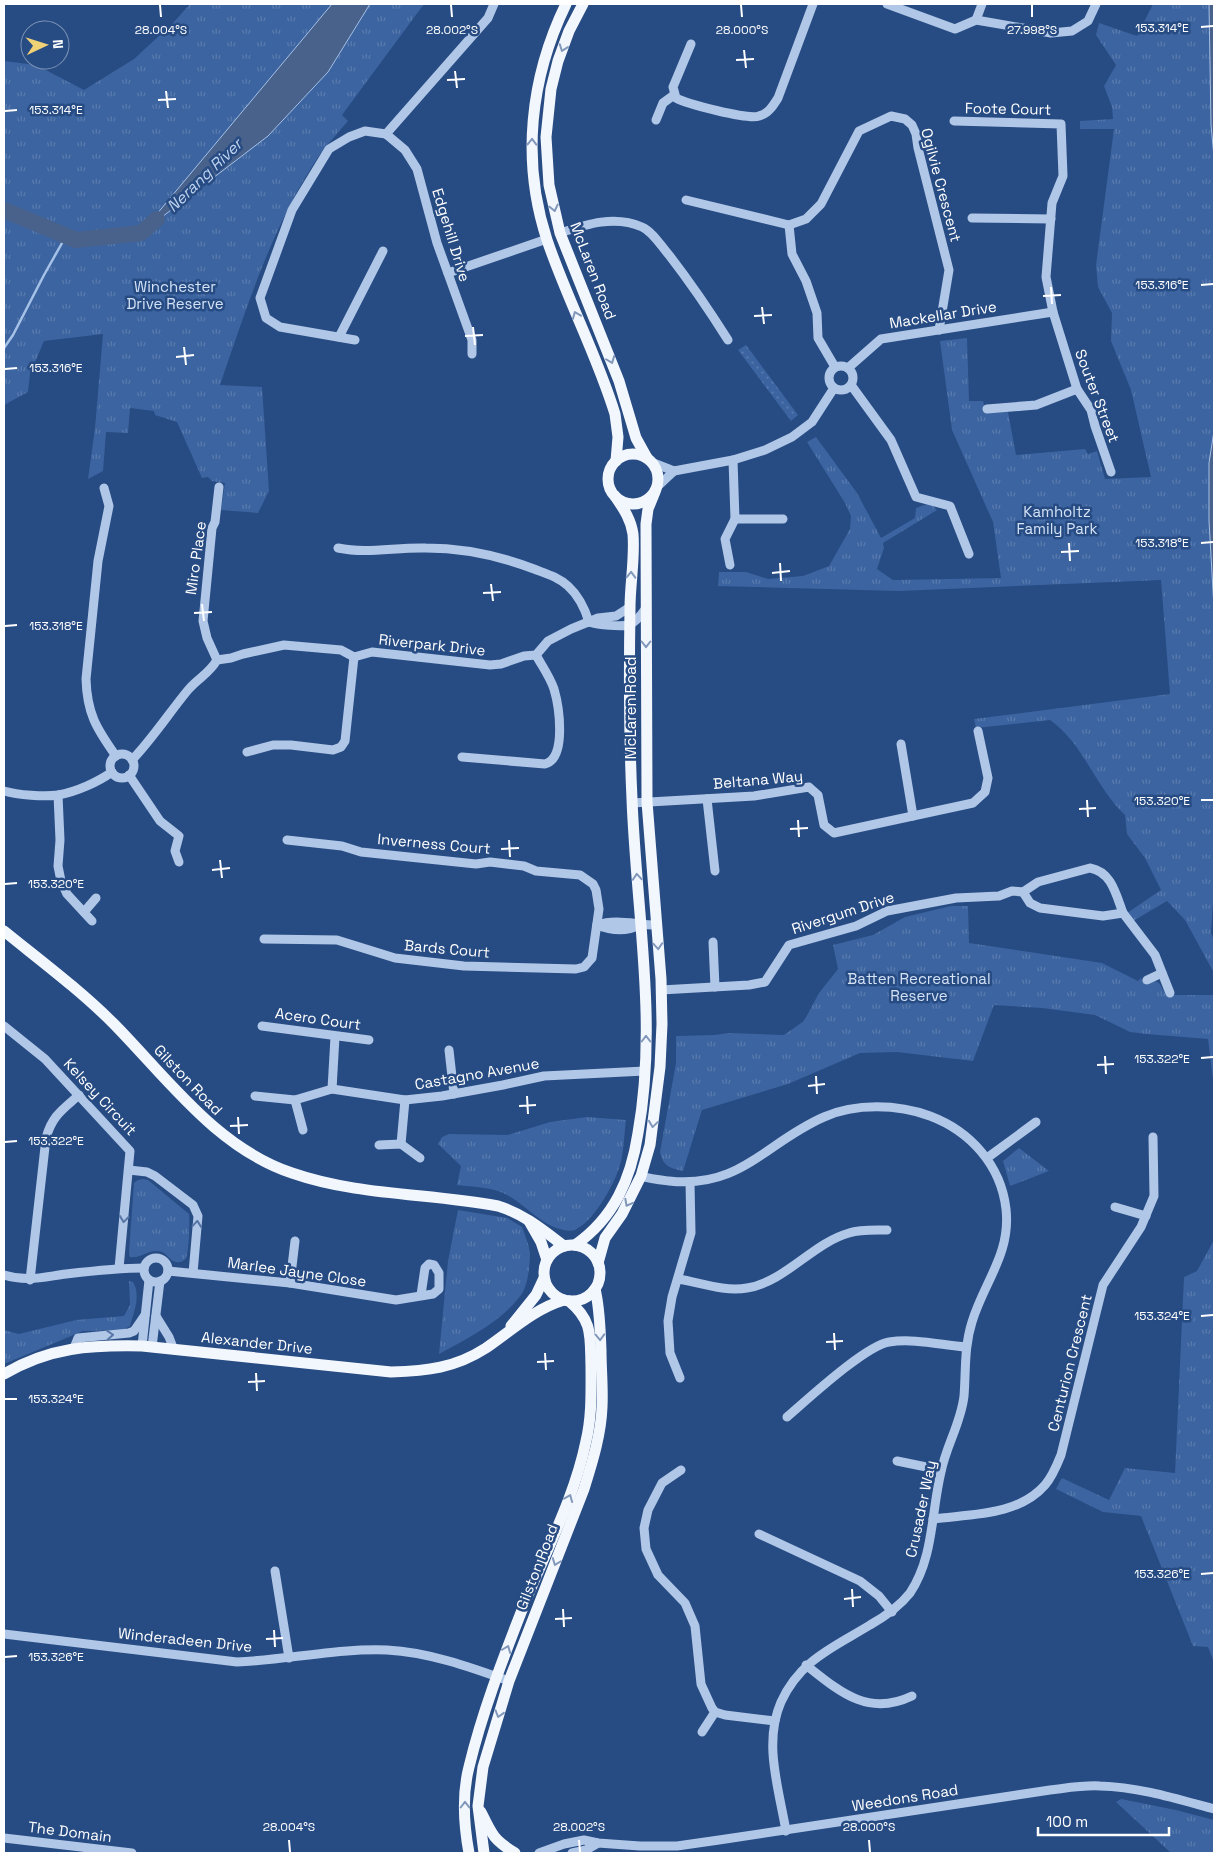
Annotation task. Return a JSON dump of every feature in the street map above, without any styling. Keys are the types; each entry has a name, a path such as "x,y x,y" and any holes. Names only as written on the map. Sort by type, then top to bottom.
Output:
{"main road":[{"name":"McLaren Road","path":"566,4 556,23 543,61 532,118 531,146 534,174 538,206 547,239 612,404 618,424 616,461"},
{"name":"McLaren Road","path":"583,4 569,31 558,61 548,113 546,137 549,185 560,233 619,381 636,438 650,460"},
{"path":"631,454 640,455 650,460 658,474 656,490 650,498 636,504 620,501 614,496 608,477 616,461 623,456 631,454"},
{"name":"McLaren Road","path":"598,1263 605,1238 622,1214 641,1176 650,1145 656,1104 661,1041 661,990 647,802 646,524 648,509 656,490"},
{"name":"McLaren Road","path":"570,1246 590,1235 600,1225 623,1188 636,1144 646,1071 646,1006 632,803 630,607 633,534 628,517 614,496"},
{"name":"Gilston Road","path":"4,931 56,973 112,1023 210,1124 258,1159 292,1173 330,1184 484,1204 511,1210 541,1226 570,1246"},
{"path":"528,1220 541,1242 547,1260"},
{"path":"570,1246 589,1251 598,1263 600,1275 595,1289 584,1299 566,1301 551,1292 544,1278 547,1260 557,1249 570,1246"},
{"name":"Alexander Drive","path":"504,1335 536,1295 544,1278"},
{"name":"Gilston Road","path":"484,1853 478,1806 483,1767 509,1681 584,1489 593,1460 602,1407 600,1307 595,1289"},
{"name":"Gilston Road","path":"469,1853 465,1826 468,1769 496,1676 523,1606 572,1491 586,1440 591,1396 589,1330 584,1316 566,1301"},
{"name":"Alexander Drive","path":"4,1374 24,1362 74,1348 101,1345 147,1347 391,1372 442,1368 484,1349 541,1310 566,1301"},
{"path":"478,1806 492,1836 515,1853"}],"street":[{"path":"355,340 280,327 266,318 260,298 292,210 329,150 349,137 365,132 386,134 488,18 494,4"},
{"path":"691,44 673,87 674,95 680,100 742,116 760,116 772,109 778,98 813,4"},
{"path":"887,4 955,29 976,20 1051,33 1072,31 1088,21 1096,4"},
{"path":"976,20 982,4"},
{"path":"656,120 662,103 674,95"},
{"name":"Ogilvie Crescent","path":"789,225 806,219 821,204 859,131 891,116 904,119 912,125 916,134 949,270 939,330"},
{"name":"Foote Court","path":"954,121 1061,124"},
{"name":"Souter Street","path":"1061,124 1063,176 1052,203 1046,277 1053,312 1077,389 1091,410 1111,472"},
{"name":"Edgehill Drive","path":"386,134 405,150 417,169 437,243 472,340 472,354"},
{"path":"686,200 789,225 792,254 806,281 817,313 818,338 835,367"},
{"path":"972,218 1051,219"},
{"path":"560,233 598,222 631,223 644,228 655,237 693,286 728,340"},
{"path":"448,274 547,239"},
{"path":"339,337 383,251"},
{"name":"Mackellar Drive","path":"848,368 881,339 1053,312"},
{"path":"834,388 844,389 851,385 853,376 848,368 835,367"},
{"path":"834,388 830,377 835,367"},
{"path":"851,385 891,440 916,497 950,506 969,554"},
{"path":"650,460 674,470 733,460 765,450 792,437 812,422 834,388"},
{"path":"987,409 1036,405 1077,389"},
{"path":"730,565 724,539 735,519 733,460"},
{"path":"656,490 674,470"},
{"name":"Miro Place","path":"217,660 207,638 203,614 212,528 215,522 219,487"},
{"path":"104,488 109,506 98,561 86,686 90,710 100,734 116,756"},
{"path":"735,519 782,519"},
{"path":"338,548 355,551 426,548 466,551 508,559 556,577 569,587 583,605 589,622"},
{"path":"462,757 541,764 554,760 559,747 558,706 551,682 536,655 548,641 571,629 598,618 616,616 630,607"},
{"path":"589,622 599,625 630,624 642,616 646,608"},
{"name":"Riverpark Drive","path":"217,660 284,645 341,650 354,657 372,652 496,665 524,656 536,655"},
{"path":"247,752 273,745 333,750 341,747 345,741 354,657"},
{"path":"132,760 150,741 188,690 211,670 217,660"},
{"name":"Beltana Way","path":"632,803 754,796 809,788 818,796 824,825 834,833 973,804 985,792 988,778 978,731"},
{"path":"902,744 913,816"},
{"path":"125,754 132,760 133,770 128,775 122,778 112,772 111,761 116,756 125,754"},
{"path":"4,790 26,794 58,795 97,782 112,772"},
{"path":"128,775 160,821 178,836 175,851 179,862"},
{"path":"58,795 60,840 58,866 61,881 67,894 92,921"},
{"path":"707,798 715,871"},
{"name":"Inverness Court","path":"287,840 342,846 361,852 476,864 490,862 580,875 589,880 596,890 599,909 597,925"},
{"name":"Rivergum Drive","path":"661,990 749,985 765,982 789,944 856,926 887,911 956,898 999,896 1012,891 1023,892 1038,882 1090,868 1099,870 1112,883 1123,913 1155,955 1170,993"},
{"path":"1023,892 1030,903 1040,908 1102,916 1123,913"},
{"path":"84,912 96,898"},
{"path":"597,925 608,929 630,930 640,925 657,925"},
{"name":"Bards Court","path":"264,939 337,940 395,958 464,966 576,969 584,967 592,958 597,925"},
{"path":"713,942 715,987"},
{"path":"1147,980 1162,973"},
{"name":"Kelsey Circuit","path":"4,1026 39,1053 127,1146 130,1156 119,1268"},
{"name":"Acero Court","path":"262,1026 369,1040"},
{"path":"332,1089 335,1037"},
{"path":"449,1050 454,1094"},
{"name":"Castagno Avenue","path":"255,1096 295,1100 332,1089 405,1100 454,1094 544,1076 646,1071"},
{"path":"30,1280 46,1138 54,1117 79,1096"},
{"path":"295,1100 303,1130"},
{"path":"401,1144 405,1100"},
{"name":"Crusader Way","path":"641,1176 690,1182 716,1178 740,1170 823,1117 844,1110 879,1107 926,1114 962,1133 987,1158 997,1177 1006,1208 1005,1240 996,1268 978,1304 966,1347 964,1397 957,1428 941,1470 931,1539 923,1568 902,1603 892,1612 821,1653 806,1665 788,1688 780,1703 775,1721 774,1758 786,1831"},
{"path":"987,1158 1036,1122"},
{"name":"Centurion Crescent","path":"933,1519 1001,1511 1027,1500 1045,1486 1062,1455 1103,1285 1141,1227 1154,1196 1152,1137"},
{"path":"379,1145 401,1144 420,1158"},
{"path":"129,1170 147,1172 193,1205 198,1216 192,1273"},
{"path":"680,1378 670,1353 668,1321 672,1297 679,1279 691,1234 690,1182"},
{"path":"1115,1207 1146,1216"},
{"path":"679,1279 727,1288 749,1288 773,1278 839,1236 862,1230 887,1230"},
{"path":"290,1283 295,1241"},
{"path":"156,1258 164,1262 168,1271 166,1277 154,1282 145,1276 144,1268 148,1261 156,1258"},
{"path":"4,1275 30,1280 119,1268 144,1268"},
{"name":"Marlee Jayne Close","path":"168,1271 290,1283 396,1300 422,1295"},
{"path":"147,1347 145,1315 149,1280"},
{"path":"147,1347 156,1316 160,1281"},
{"path":"74,1348 78,1338 134,1331 145,1315"},
{"path":"156,1316 169,1337 174,1350"},
{"path":"787,1417 867,1352 887,1342 909,1341 966,1347"},
{"path":"897,1461 941,1470"},
{"path":"681,1470 662,1483 648,1510 644,1528 646,1549 658,1574 685,1603 695,1626 701,1684 708,1702 715,1712 775,1721"},
{"path":"759,1534 860,1581 879,1596 892,1612"},
{"path":"275,1571 289,1658"},
{"name":"Winderadeen Drive","path":"4,1634 237,1662 267,1661 363,1651 398,1651 426,1656 509,1681"},
{"path":"806,1665 842,1692 862,1702 878,1705 889,1704 912,1696"},
{"path":"702,1732 715,1712"},
{"name":"Weedons Road","path":"539,1853 564,1844 584,1840 640,1846 677,1846 1084,1786 1108,1786 1142,1790 1214,1809"},
{"name":"The Domain","path":"4,1838 78,1850 132,1853"},
{"name":"Weedons Road","path":"572,1853 586,1850 598,1843"}],"green space":[{"name":"Winchester Drive Reserve","path":"190,4 332,4 144,231 328,72 370,4 424,4 342,115 348,121 321,152 287,211 262,268 220,385 262,387 269,491 258,513 221,510 225,483 212,481 208,477 202,478 177,422 155,415 154,411 130,408 128,433 106,432 103,471 88,479 95,428 103,334 44,341 30,374 28,392 4,405 4,61 20,63 20,70 46,70 84,90 134,59 173,23"},
{"name":"Kamholtz Family Park","path":"1153,4 1209,4 1211,125 1214,157 1214,431 1209,463 1209,521 1214,608 1214,888 1211,932 1214,941 1214,973 1185,920 1167,901 1133,921 1127,913 1161,890 1145,858 1127,834 1125,815 1105,792 1081,753 1062,730 1050,720 976,728 974,719 1170,694 1161,580 899,591 718,586 719,572 746,572 768,579 803,576 829,566 850,529 851,516 807,442 816,437 857,493 881,538 915,518 916,508 930,503 937,510 883,543 884,548 877,569 893,580 1001,578 993,522 952,430 940,341 967,338 969,401 983,401 986,413 1008,412 1016,455 1085,449 1088,454 1097,451 1105,479 1151,477 1131,390 1111,341 1112,313 1098,287 1096,265 1114,129 1080,129 1080,121 1113,119 1112,107 1104,86 1116,65 1096,35 1099,23 1137,36"},
{"path":"746,345 798,415 791,421 738,350"},
{"name":"Batten Recreational Reserve","path":"951,906 968,906 969,943 1102,963 1138,981 1141,978 1146,985 1155,981 1159,983 1166,995 1214,995 1214,1087 1208,1039 1130,1032 1095,1015 1042,1008 994,1005 973,1061 897,1052 860,1053 788,1084 702,1110 683,1171 670,1167 665,1163 660,1152 676,1063 676,1036 730,1033 784,1035 804,1021 819,993 838,969 833,945 873,935 905,917"},
{"path":"587,1117 626,1120 623,1149 617,1173 604,1200 591,1217 572,1231 553,1227 503,1193 484,1188 457,1185 461,1166 438,1144 442,1137 449,1134 508,1135 550,1122"},
{"path":"1019,1148 1049,1171 1010,1186 1003,1161"},
{"path":"143,1179 148,1180 189,1214 188,1249 186,1258 182,1262 173,1261 160,1251 152,1251 137,1257 130,1257 134,1183"},
{"path":"458,1210 507,1218 522,1227 529,1250 529,1269 523,1291 513,1305 483,1329 439,1354 448,1261"},
{"path":"1214,1240 1214,1662 1208,1647 1193,1646 1141,1516 1103,1512 1056,1489 1062,1478 1109,1500 1125,1468 1175,1473 1184,1277 1197,1271"},
{"path":"129,1281 133,1282 137,1298 130,1326 123,1330 83,1331 4,1364 4,1330 19,1334 76,1320 124,1316 130,1305"},
{"path":"1121,1799 1214,1820 1214,1853 1171,1853 1116,1802"}],"water":[{"path":"332,4 370,4 328,72 268,136 141,233"},
{"path":"1209,4 1214,4 1214,157 1211,125"},
{"path":"1214,431 1214,608 1209,521 1209,463"}],"waterway":[{"name":"Nerang River","path":"4,210 76,240 141,233 157,219"},
{"path":"4,348 13,335 66,236"}]}
